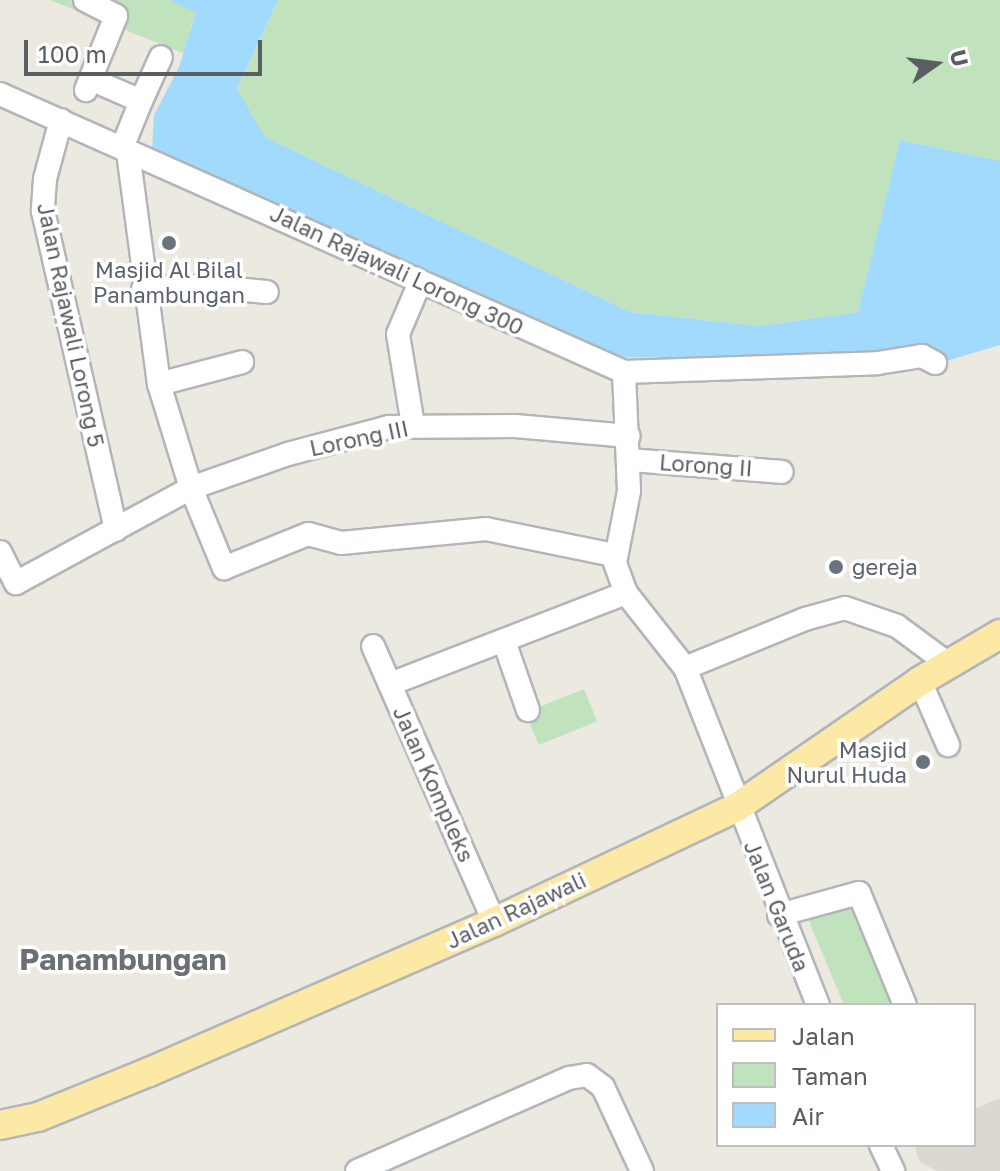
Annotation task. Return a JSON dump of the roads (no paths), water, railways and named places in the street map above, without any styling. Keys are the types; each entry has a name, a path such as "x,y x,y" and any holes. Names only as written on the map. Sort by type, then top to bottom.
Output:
{"main road":[{"name":"Jalan Rajawali","path":"0,1125 74,1104 494,922 737,807 947,663 1000,634"}],"street":[{"path":"85,0 116,16 95,88 141,101"},
{"path":"161,57 141,101 125,150 159,384 191,488 224,568 308,534 341,543 486,529 614,555"},
{"name":"Jalan Rajawali Lorong 300","path":"0,94 624,372"},
{"name":"Jalan Rajawali Lorong 5","path":"61,120 45,179 43,211 116,530"},
{"path":"413,425 398,334 420,282"},
{"path":"143,289 203,286 267,292"},
{"path":"390,684 505,644 626,593 614,555 630,460 624,372 878,363 922,356 935,363"},
{"path":"159,384 242,362"},
{"name":"Lorong III","path":"0,554 16,583 191,488 288,454 413,425 629,436"},
{"name":"Lorong II","path":"630,460 782,472"},
{"name":"Jalan Garuda","path":"626,593 685,668 779,915 817,1003"},
{"path":"685,668 805,619 845,608 897,626 947,663"},
{"path":"505,644 528,710"},
{"name":"Jalan Kompleks","path":"373,646 494,922"},
{"path":"920,681 948,745"},
{"path":"779,915 859,893 904,1003"},
{"path":"357,1171 587,1075 603,1087 642,1171"},
{"path":"882,1147 893,1171"}],"water":[{"path":"169,0 278,0 237,89 265,137 630,312 760,326 858,312 900,140 1000,161 1000,345 943,362 608,357 152,151 154,115 179,67 196,12"}],"place":[{"name":"Masjid Al Bilal Panambungan","path":"169,243"},
{"name":"gereja","path":"836,567"},
{"name":"Masjid Nurul Huda","path":"923,762"}],"district":[{"name":"Panambungan","path":"123,959"}]}
